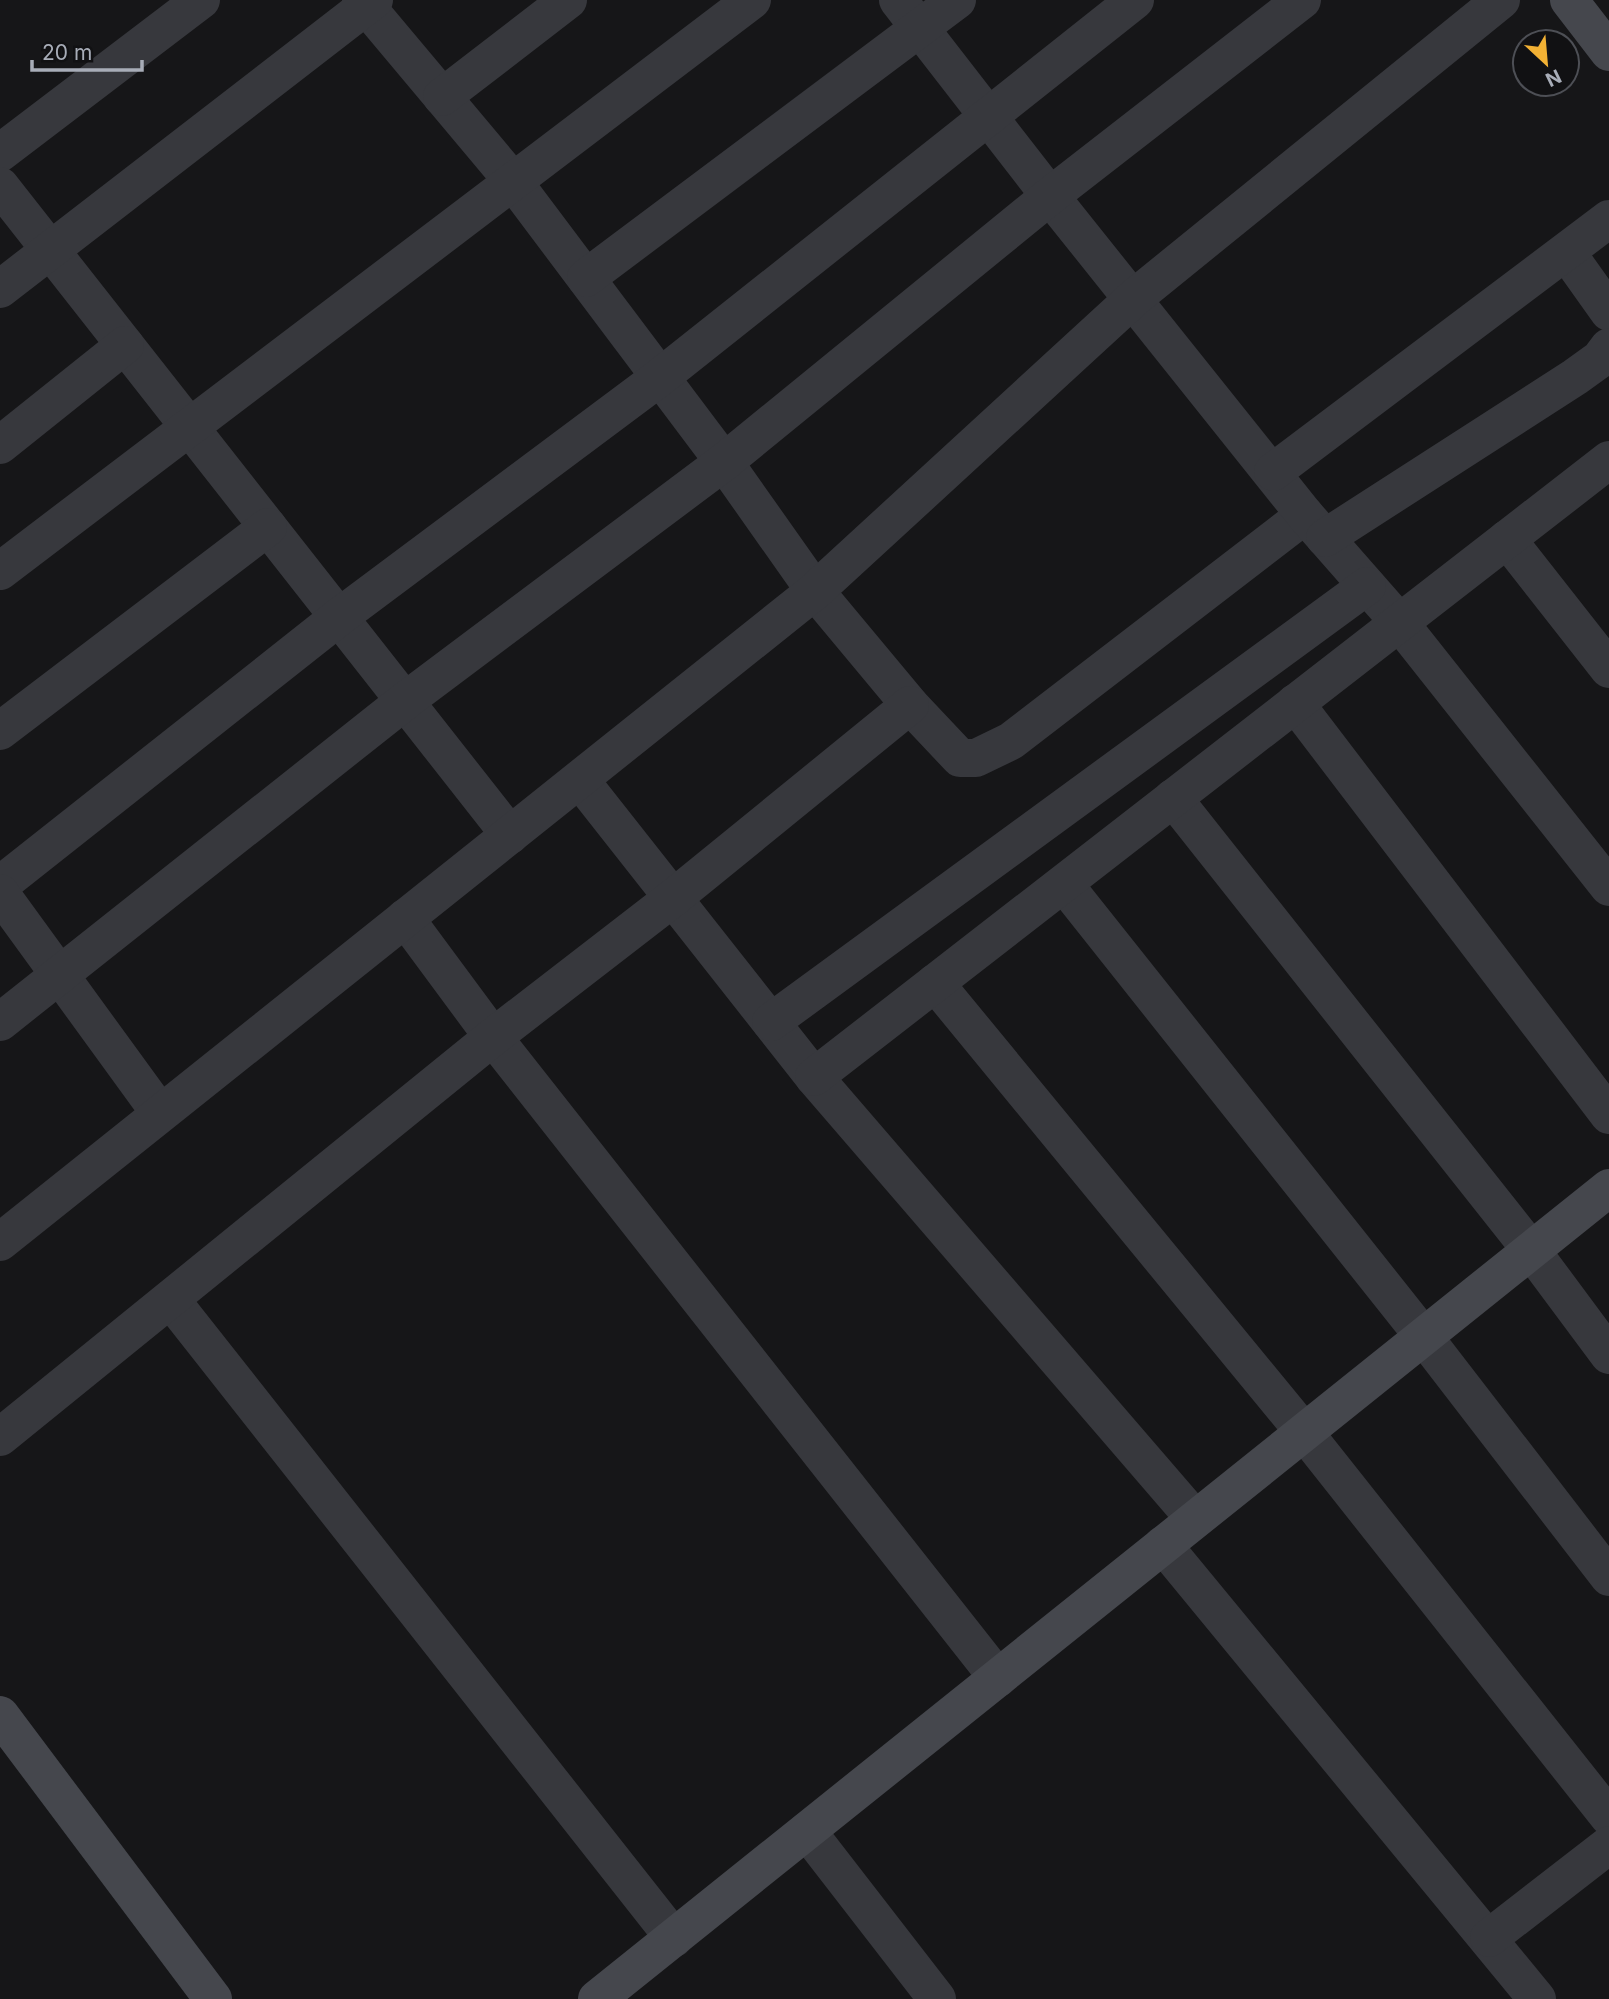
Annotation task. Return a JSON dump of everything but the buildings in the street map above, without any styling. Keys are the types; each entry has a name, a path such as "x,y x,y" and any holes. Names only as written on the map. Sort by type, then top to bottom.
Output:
{"street":[{"path":"0,153 201,0"},
{"path":"442,97 568,0"},
{"path":"0,571 191,429 512,180 752,0"},
{"path":"586,278 910,15 957,0"},
{"path":"0,886 339,617 659,378 1135,0"},
{"path":"0,1022 405,701 724,462 1050,196 1302,0"},
{"path":"0,1242 815,591 1134,298 1501,0"},
{"path":"1569,0 1609,52"},
{"path":"0,289 367,2 512,180 724,462 815,591 910,705 960,758 976,758 995,751 1315,526 1575,377 1600,359 1609,347"},
{"path":"910,15 1050,196 1315,526 1399,622 1609,887"},
{"path":"0,186 510,835"},
{"path":"1273,472 1609,219"},
{"path":"1567,253 1609,312"},
{"path":"0,445 125,345"},
{"path":"814,1077 1609,460"},
{"path":"0,731 268,527"},
{"path":"1507,539 1609,669"},
{"path":"771,1022 1367,586"},
{"path":"1295,703 1609,1115"},
{"path":"0,1437 493,1037 673,898 910,705"},
{"path":"580,780 814,1077 1195,1519"},
{"path":"1173,798 1531,1250 1609,1355"},
{"path":"1063,884 1424,1336 1609,1577"},
{"path":"0,893 160,1113"},
{"path":"405,918 493,1037 998,1678"},
{"path":"935,983 1304,1432 1609,1817"},
{"path":"597,1999 1609,1188"},
{"path":"171,1300 674,1938"},
{"path":"1163,1545 1537,1999"},
{"path":"0,1715 213,1999"},
{"path":"807,1831 937,1999"},
{"path":"1489,1938 1609,1845"}]}
